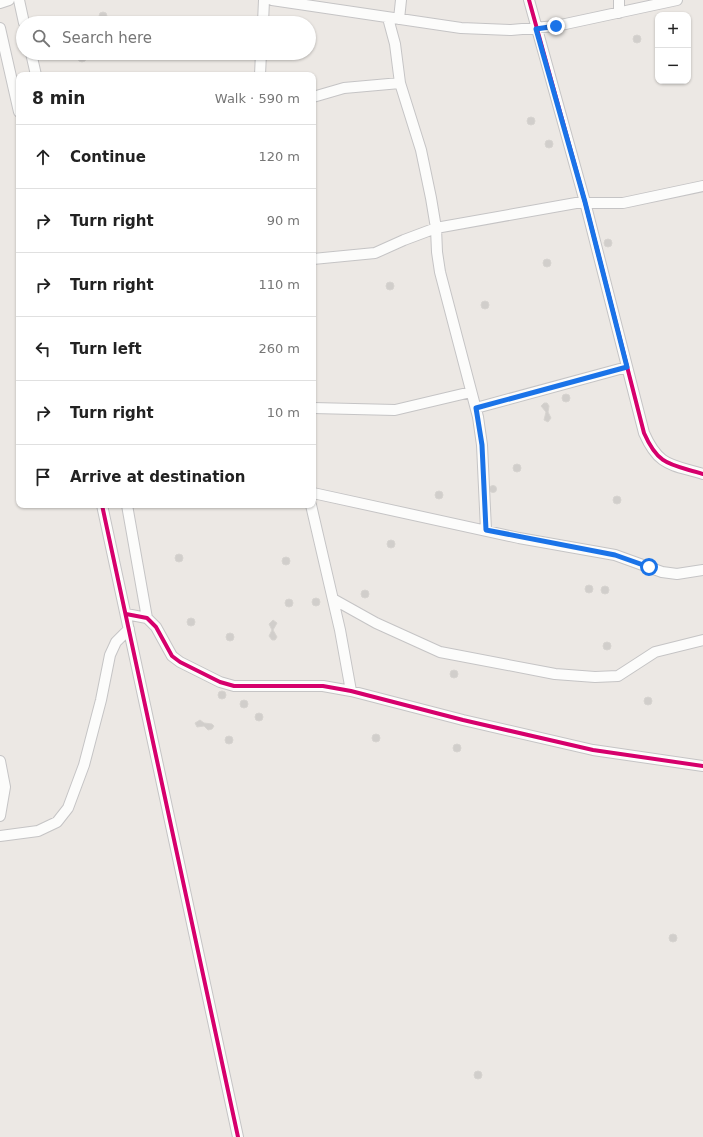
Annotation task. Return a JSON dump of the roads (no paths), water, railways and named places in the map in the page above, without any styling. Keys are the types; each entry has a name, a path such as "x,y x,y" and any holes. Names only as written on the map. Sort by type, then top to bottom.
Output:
{"street":[{"path":"0,2 9,0"},
{"path":"19,0 22,16"},
{"path":"263,16 264,0"},
{"path":"272,0 298,2 388,18 461,28 536,29 677,0"},
{"path":"399,19 401,0"},
{"path":"529,0 585,202 644,433 653,451 668,464 703,474"},
{"path":"619,0 619,13"},
{"path":"388,18 395,44 400,83 421,150 436,228 439,267 476,408 482,445 486,530"},
{"path":"0,28 16,99"},
{"path":"33,60 35,72"},
{"path":"260,72 261,60"},
{"path":"316,96 344,88 400,83"},
{"path":"316,259 375,253 436,228 585,202 623,203 703,186"},
{"path":"476,408 627,367"},
{"path":"316,408 395,410 471,392"},
{"path":"316,494 486,530 615,555 670,573 688,573 703,570"},
{"path":"103,508 238,1137"},
{"path":"128,508 147,618"},
{"path":"313,508 333,599 351,691"},
{"path":"333,599 376,623 440,652 555,674 618,676 656,652 703,640"},
{"path":"126,614 147,618 156,627 172,656 220,682 234,686 264,687 313,685 351,691 463,720 593,750 703,766"},
{"path":"1,834 38,831 57,822 68,808 84,765 101,700 110,655 116,642 129,629"},
{"path":"0,761 5,787 0,816"}]}
